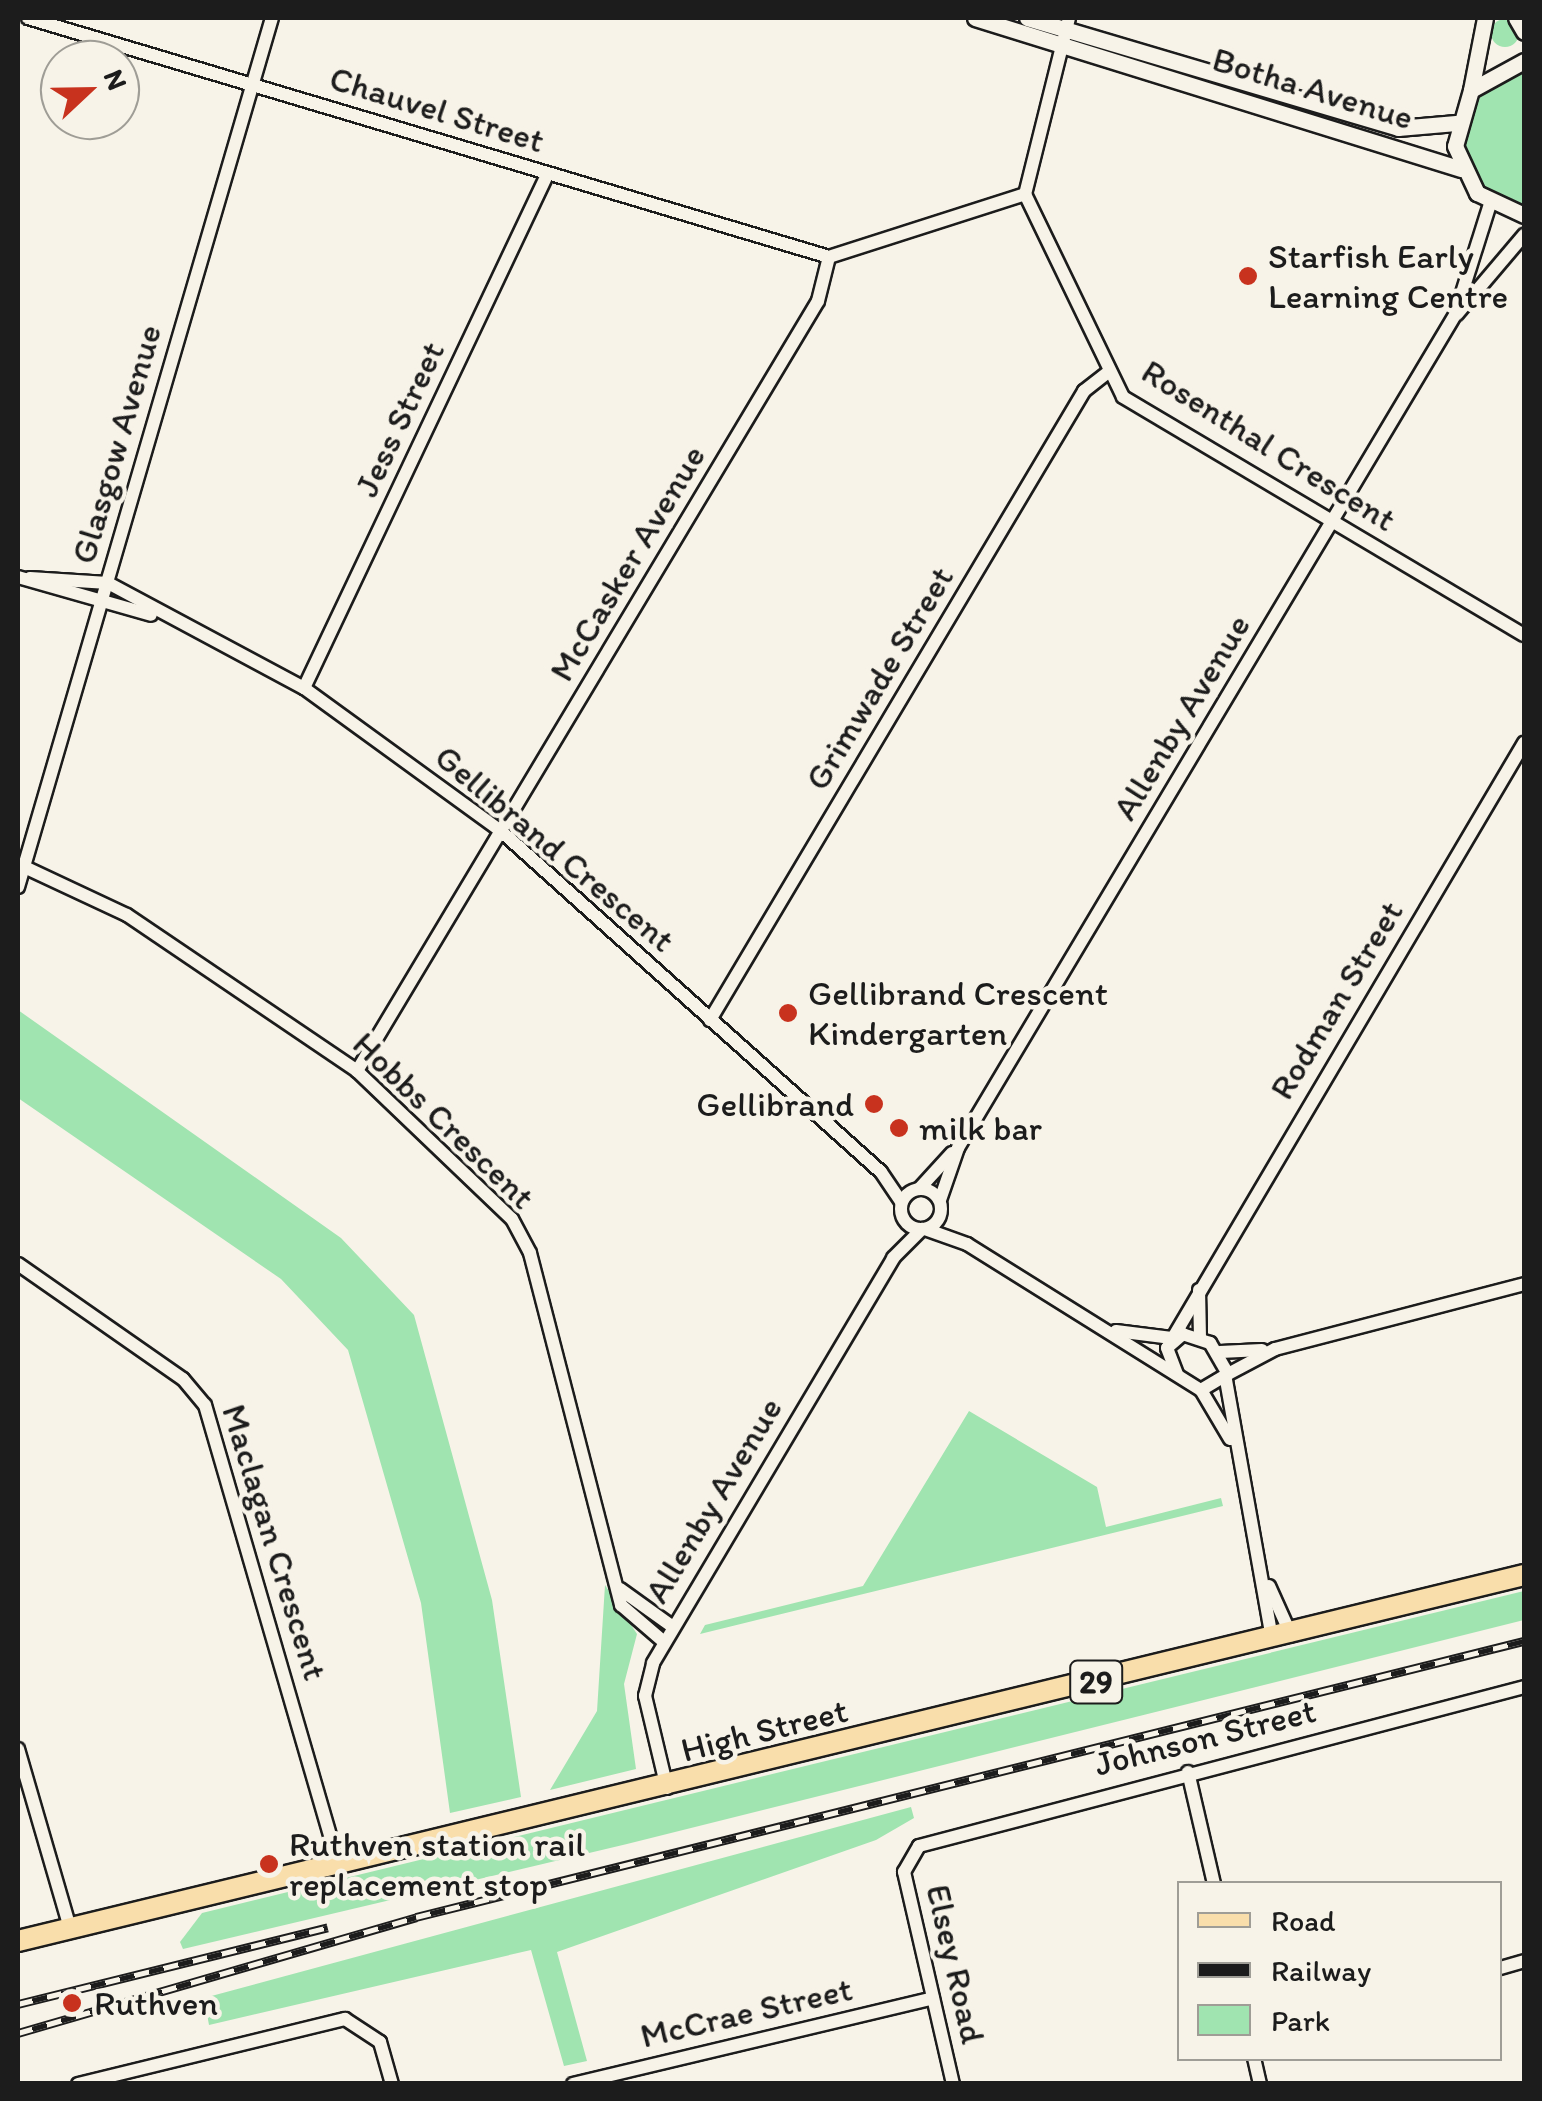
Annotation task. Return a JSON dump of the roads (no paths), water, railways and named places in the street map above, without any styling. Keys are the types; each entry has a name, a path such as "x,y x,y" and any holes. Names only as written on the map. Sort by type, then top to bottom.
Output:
{"main road":[{"name":"High Street","path":"18,1940 667,1788 1524,1576"}],"street":[{"name":"Chauvel Street","path":"28,18 829,256"},
{"name":"Glasgow Avenue","path":"18,887 20,865 108,582 272,18"},
{"name":"Botha Avenue","path":"975,18 1065,30"},
{"name":"Botha Avenue","path":"1027,18 1266,97 1460,169"},
{"path":"1485,18 1471,90 1456,123 1460,169 1490,204 1524,215"},
{"path":"1516,18 1524,32"},
{"path":"829,256 1025,194 1065,30"},
{"path":"1471,90 1524,61"},
{"name":"Botha Avenue","path":"1266,97 1398,128 1456,123"},
{"name":"Jess Street","path":"304,688 547,175"},
{"name":"Rosenthal Crescent","path":"1025,194 1107,373 1123,396 1524,635"},
{"name":"Allenby Avenue","path":"1455,316 1481,248 1490,204"},
{"name":"Allenby Avenue","path":"940,1200 958,1148 1455,316 1498,259 1524,235"},
{"path":"1481,248 1498,259"},
{"name":"McCasker Avenue","path":"357,1071 818,302 829,256"},
{"name":"Grimwade Street","path":"710,1020 1084,391 1107,373"},
{"name":"Gellibrand Crescent","path":"24,578 108,582 158,616 304,688 502,832 881,1172 902,1203"},
{"name":"Gellibrand Crescent","path":"24,578 158,616"},
{"name":"Rodman Street","path":"1173,1337 1524,743"},
{"name":"Hobbs Crescent","path":"20,865 127,914 357,1071 512,1219 530,1253 616,1582 630,1619 664,1642"},
{"name":"Allenby Avenue","path":"917,1189 958,1148"},
{"name":"Gellibrand Crescent","path":"881,1172 917,1189"},
{"path":"966,1244 940,1216 940,1200 917,1189 902,1203 904,1220 966,1244 1109,1329 1201,1390 1234,1446"},
{"path":"923,1229 940,1216"},
{"name":"Allenby Avenue","path":"667,1788 646,1696 664,1642 893,1258 904,1220"},
{"name":"Allenby Avenue","path":"893,1258 923,1229"},
{"name":"Maclagan Crescent","path":"18,1264 183,1379 205,1404 339,1865"},
{"path":"1220,1352 1275,1349 1524,1284"},
{"path":"1199,1288 1200,1337"},
{"path":"1109,1329 1200,1337 1220,1352 1227,1377 1234,1446 1281,1637"},
{"path":"1173,1337 1176,1374"},
{"path":"1201,1390 1275,1349"},
{"path":"616,1582 638,1608 674,1626"},
{"name":"Johnson Street","path":"907,1858 946,1834 1524,1687"},
{"path":"18,1749 70,1928"},
{"path":"1188,1772 1213,1881"},
{"name":"Elsey Road","path":"907,1858 953,2084"},
{"name":"McCrae Street","path":"573,2084 933,1998"},
{"path":"78,2084 336,2020 363,2025 383,2047 392,2084"}],"railway":[{"path":"18,2033 416,1917 1524,1641"},
{"path":"18,2004 328,1927"}],"place":[{"name":"Starfish Early Learning Centre","path":"1248,276"},
{"name":"Gellibrand Crescent Kindergarten","path":"788,1013"},
{"name":"Gellibrand","path":"874,1104"},
{"name":"milk bar","path":"899,1128"},
{"name":"Ruthven station rail replacement stop","path":"269,1864"},
{"name":"Ruthven","path":"72,2003"}]}
